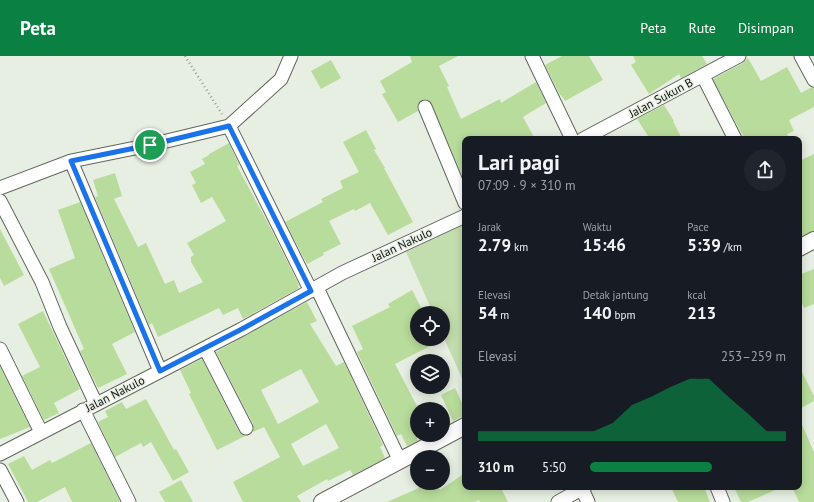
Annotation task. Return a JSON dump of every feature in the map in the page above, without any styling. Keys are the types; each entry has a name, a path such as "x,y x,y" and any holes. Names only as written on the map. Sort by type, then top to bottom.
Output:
{"street":[{"path":"0,188 71,161 150,145 229,126 281,80 291,56"},
{"path":"532,56 571,136"},
{"name":"Jalan Sukun B","path":"589,136 739,56"},
{"path":"801,56 814,80"},
{"path":"703,76 733,136"},
{"path":"425,107 462,196"},
{"path":"229,126 314,289 400,461"},
{"path":"71,161 160,371"},
{"path":"0,201 42,282 60,326 96,404"},
{"name":"Jalan Nakulo","path":"0,454 205,348 342,274 462,217"},
{"path":"802,246 814,240"},
{"path":"205,348 246,428"},
{"path":"0,349 41,432"},
{"path":"83,410 129,502"},
{"path":"322,502 462,428"},
{"path":"0,470 17,502"},
{"path":"558,502 580,490"},
{"path":"585,490 588,502"},
{"path":"717,490 723,502"}],"path":[{"path":"185,56 229,126"}],"green space":[{"path":"462,225 462,378 447,346 450,346 450,306 430,306 406,252"}],"building":[{"path":"410,56 458,56 439,66 449,86 447,87 461,119 500,99 501,103 536,82 546,103 523,117 533,136 462,136 462,175 430,101 426,99 422,100 417,106 418,111 398,122 382,94 386,92 380,81 412,62"},
{"path":"562,56 589,56 603,80 565,101 560,95 545,65"},
{"path":"633,56 702,56 707,64 681,78 679,74 649,94 631,65 636,62"},
{"path":"748,58 761,81 787,67 801,93 812,87 814,88 814,107 789,120 794,131 787,134 788,136 743,136 713,79 743,63"},
{"path":"331,60 341,78 321,89 311,71"},
{"path":"664,105 674,121 680,136 648,136 637,119"},
{"path":"366,130 376,149 374,150 413,222 388,235 370,203 355,211 354,209 329,221 341,244 323,253 324,255 307,264 285,222 323,202 321,199 343,188 340,181 359,172 343,142"},
{"path":"229,143 239,165 237,166 270,227 299,285 299,288 243,319 238,308 223,315 219,308 158,337 152,323 149,325 95,197 98,196 93,180 115,173 122,196 114,199 138,247 146,243 165,284 174,280 179,293 203,282 191,262 191,257 194,255 187,243 226,221 212,197 201,203 192,185 196,183 190,172 205,164 202,159"},
{"path":"814,154 814,231 802,236 802,160"},
{"path":"80,202 135,332 112,344 127,374 98,388 80,351 84,349 49,269 75,258 58,210"},
{"path":"0,229 24,275 4,286 0,278"},
{"path":"814,269 814,304 804,308 802,303 802,274"},
{"path":"412,290 420,306 410,306 410,346 430,346 415,354 410,354 410,356 395,364 415,402 410,402 410,442 415,442 407,446 401,434 397,436 357,352 363,349 352,326 390,307 388,304"},
{"path":"307,302 317,321 310,324 336,366 344,362 383,445 380,447 385,458 353,475 350,470 328,481 327,479 297,496 301,502 243,502 233,482 280,457 264,427 253,432 253,424 216,352","holes":["301,369 319,402 278,424 261,390","326,424 339,448 303,466 291,444"]},
{"path":"43,311 80,389 54,403 59,413 44,420 22,376 40,367 18,324"},
{"path":"202,359 239,432 245,436 217,450 189,394 191,393 180,370"},
{"path":"0,367 30,427 0,439"},
{"path":"802,372 814,396 814,401 802,407"},
{"path":"455,388 462,403 462,416 453,421 450,414 450,402 444,402 441,395 450,394 450,390"},
{"path":"146,399 174,450 176,449 189,472 173,481 151,442 143,447 141,443 115,457 98,422 108,417 105,411 122,402 126,409"},
{"path":"802,425 814,452 814,502 799,502 793,490 802,490"},
{"path":"91,443 120,502 72,502 65,487 37,502 28,502 8,464 24,456 32,470 50,460 52,463"},
{"path":"462,475 462,490 502,490 508,502 480,502 479,500 475,502 387,502 414,490 450,490 450,483"},
{"path":"181,480 193,502 165,502 159,492"},
{"path":"672,490 705,490 710,502 678,502"},
{"path":"735,490 775,490 748,502 741,502"}],"route":[{"path":"229,126 311,291 242,329 160,371 71,161 150,145 229,126"}]}
